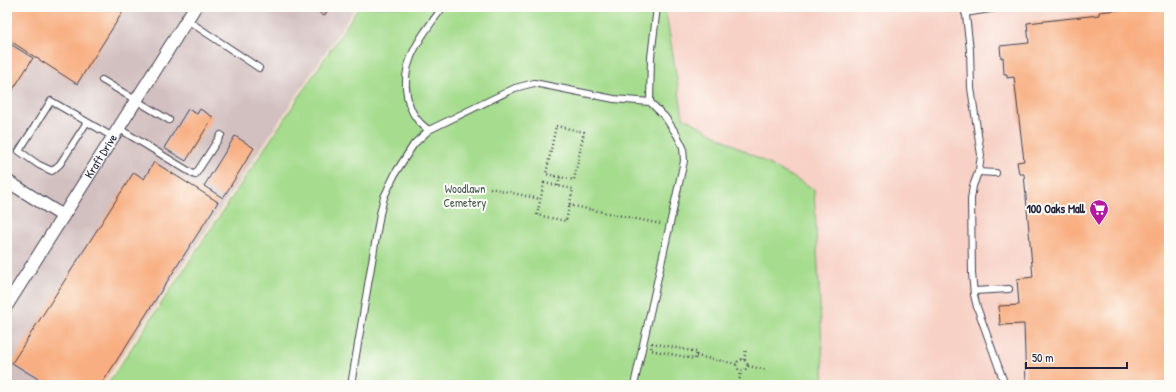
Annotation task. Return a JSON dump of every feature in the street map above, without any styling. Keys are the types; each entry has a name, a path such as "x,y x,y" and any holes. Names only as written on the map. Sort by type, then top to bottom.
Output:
{"street":[{"name":"Kraft Drive","path":"7,305 195,7"},
{"path":"7,180 63,216"}],"lane":[{"path":"428,130 421,125 411,108 407,94 406,75 410,58 414,50 428,27 443,7"},
{"path":"650,102 651,57 656,7"},
{"path":"1002,7 965,10 970,50 972,88 981,155 978,172 972,186 970,199 974,291 977,308 1005,385"},
{"path":"187,20 259,68"},
{"path":"102,80 169,120"},
{"path":"351,385 378,221 384,197 396,172 414,144 428,130 514,88 534,83 614,99 650,102 665,116 683,147 684,161 634,385"},
{"path":"87,122 60,164 52,171 39,165 19,151 51,101 87,122 116,133 195,175 221,135"},
{"path":"978,172 996,173"},
{"path":"974,291 1009,289"}],"path":[{"path":"556,126 584,132 574,180 560,177 546,174 556,126"},
{"path":"558,186 560,177"},
{"path":"544,183 558,186 573,189 566,221 537,215 544,183"},
{"path":"490,188 540,199"},
{"path":"569,205 670,226"},
{"path":"696,356 697,352 652,343 651,350 695,359 696,356 737,364"},
{"path":"746,349 744,360 747,362 748,366"},
{"path":"737,364 739,360 744,360"},
{"path":"737,364 738,369 741,371 739,383"},
{"path":"748,366 767,370"},
{"path":"741,371 746,370 748,366"}],"shaded area":[{"path":"7,7 356,7 102,385 7,385"},
{"name":"100 Oaks Mall","path":"665,7 1169,7 1169,385 824,385 814,189 717,141 683,117"}],"green space":[{"name":"Woodlawn Cemetery","path":"359,7 665,7 683,117 814,189 824,385 107,385"}],"building":[{"path":"7,7 126,7 77,84 7,39"},
{"path":"311,7 330,7 324,16"},
{"name":"100 Oaks Mall","path":"1146,7 1169,7 1169,385 1026,385 1024,324 1000,325 999,306 1019,305 1017,279 1033,277 1024,174 1019,174 1017,162 1024,161 1014,77 1007,78 1007,74 1004,74 1003,57 1001,58 1000,46 1029,43 1027,23 1099,15 1099,12"},
{"path":"7,42 33,58 7,99"},
{"path":"188,109 197,114 200,109 213,117 186,161 164,148"},
{"path":"235,136 254,148 223,198 204,186"},
{"path":"154,162 218,202 101,385 48,385 12,363 134,172 144,179"}],"place":[{"name":"100 Oaks Mall","path":"1099,226"}]}
